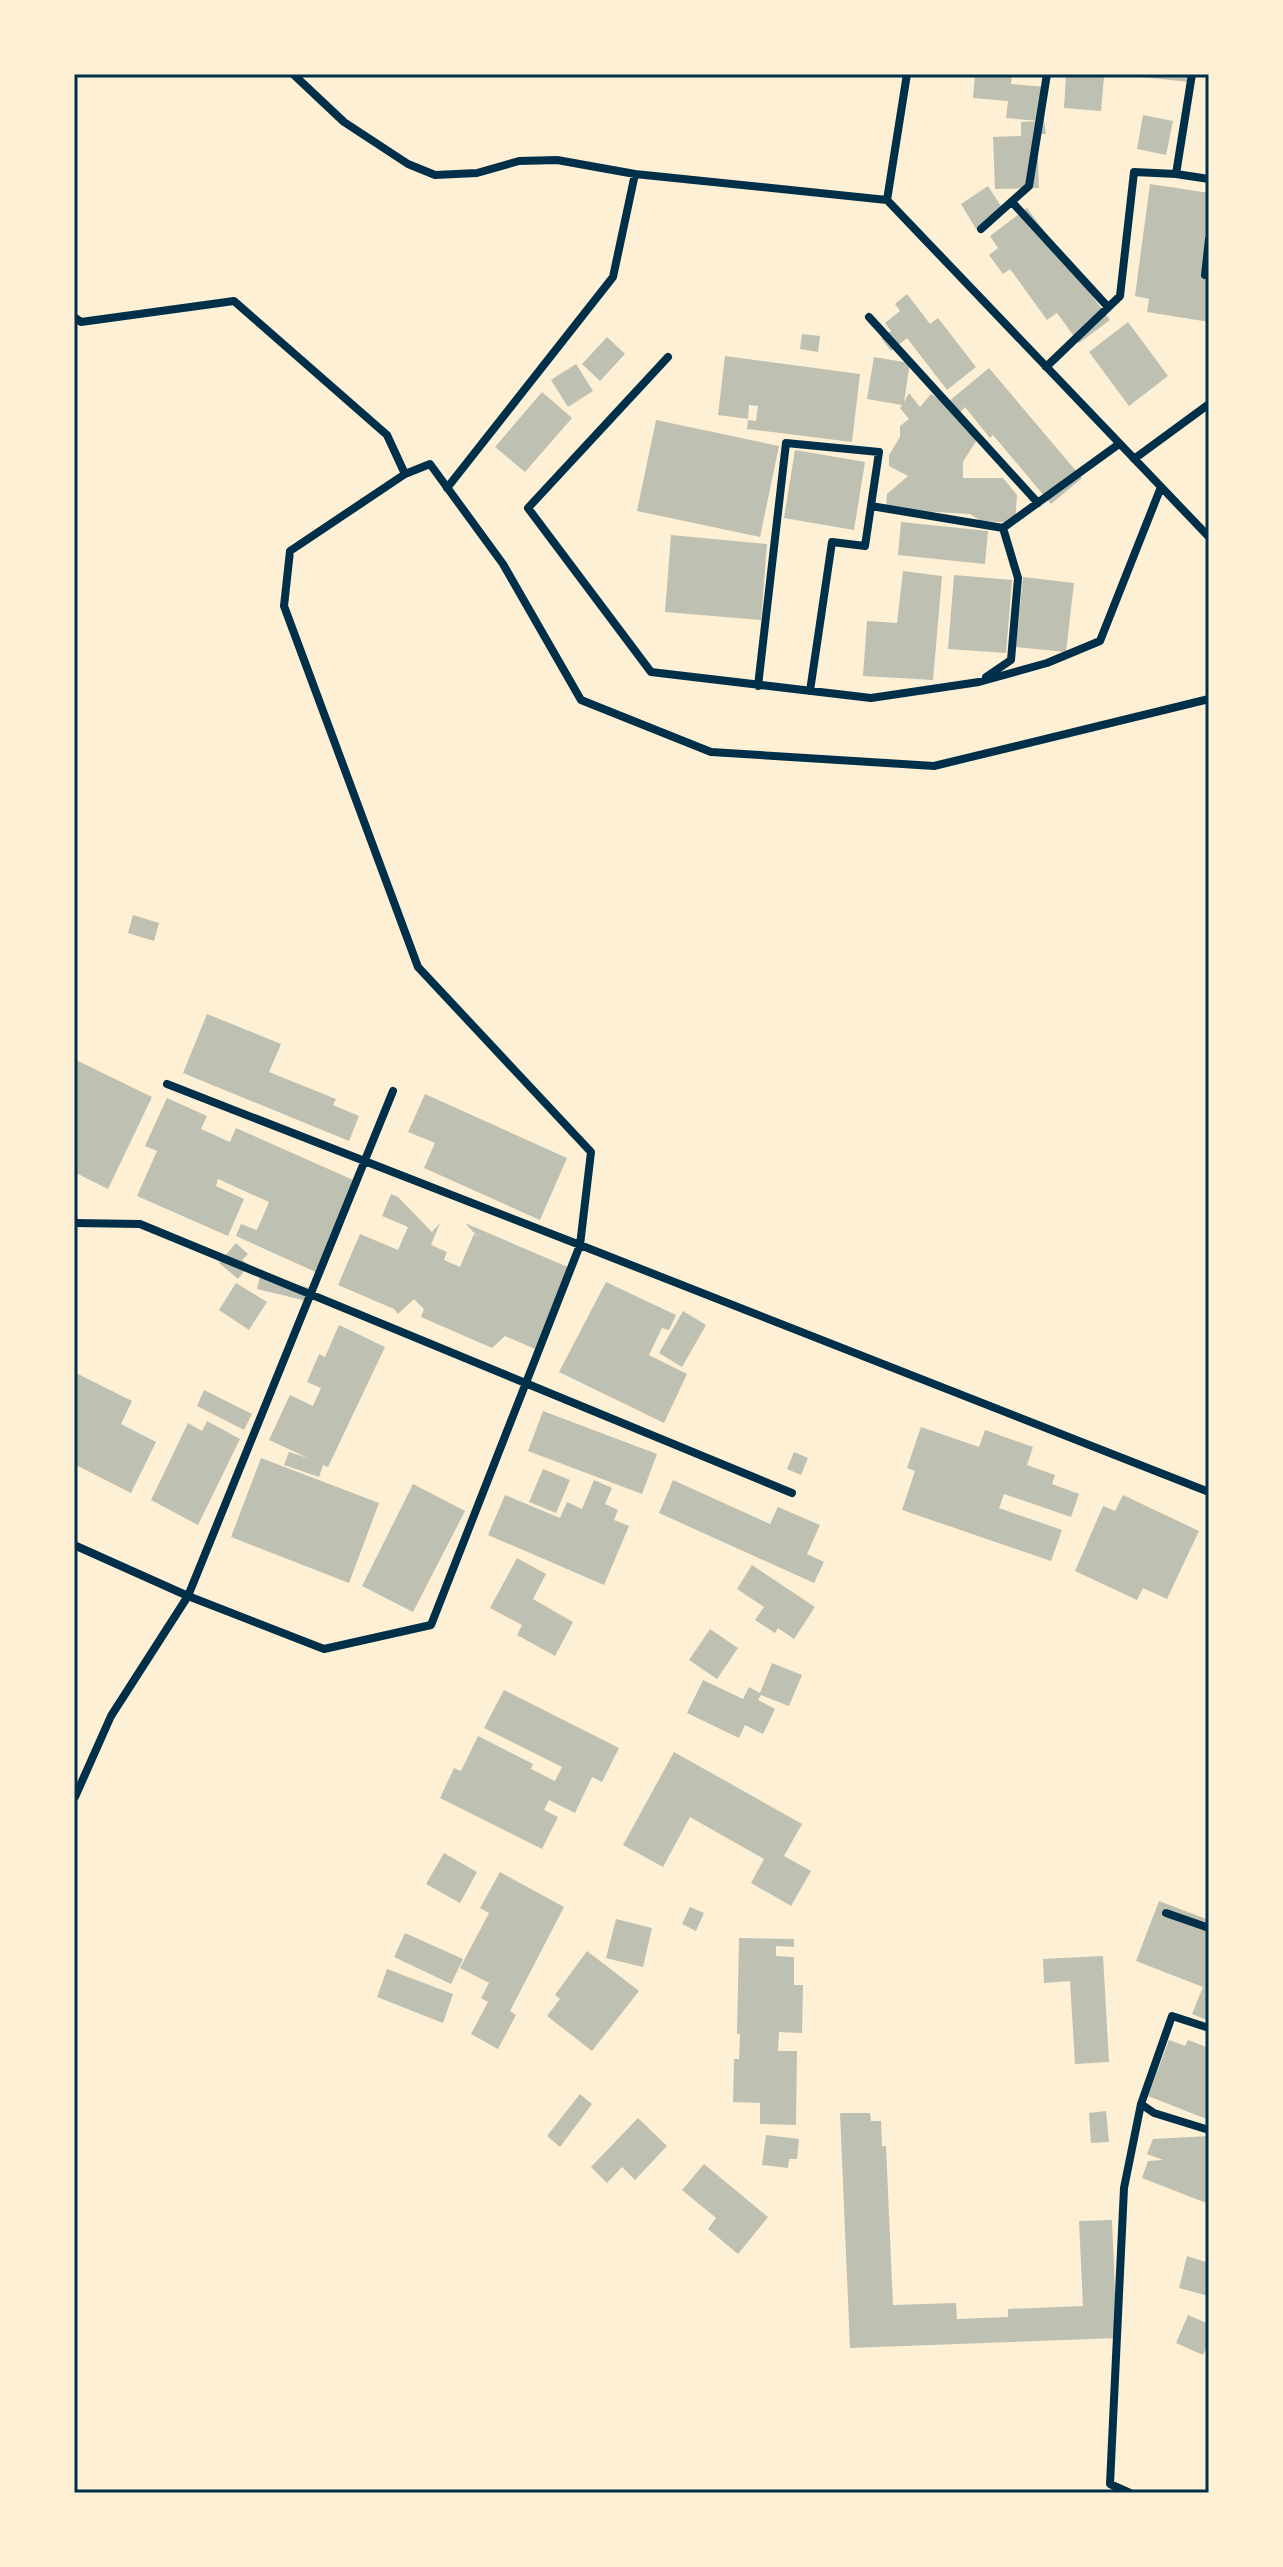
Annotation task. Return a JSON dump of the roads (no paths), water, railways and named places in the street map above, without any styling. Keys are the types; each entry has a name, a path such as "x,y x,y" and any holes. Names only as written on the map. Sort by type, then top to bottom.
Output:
{"street":[{"path":"293,74 344,122 408,164 435,175 477,173 519,161 557,160 635,174 887,200 1209,537"},
{"path":"887,200 907,74"},
{"path":"981,229 1029,186 1047,74"},
{"path":"1176,174 1192,74"},
{"path":"1046,367 1120,296 1134,172 1209,179"},
{"path":"447,488 613,277 635,174"},
{"path":"1012,202 1108,307"},
{"path":"1205,275 1209,239"},
{"path":"74,317 81,322 234,301 387,435 405,474"},
{"path":"869,317 1038,503"},
{"path":"668,357 528,508 651,672 871,698 979,682 1047,663 1100,641 1161,487"},
{"path":"1134,459 1209,404"},
{"path":"758,686 786,443 879,452 865,546 832,542 810,691"},
{"path":"871,506 1003,528 1119,444"},
{"path":"74,1545 188,1596 324,1649 431,1625 580,1245 591,1152 418,967 284,606 290,551 405,474 430,464 503,564 581,700 711,752 934,766 1209,699"},
{"path":"979,682 1011,660 1018,578 1003,528"},
{"path":"167,1084 1209,1492"},
{"path":"75,1797 111,1716 188,1596 393,1091"},
{"path":"74,1223 140,1224 792,1493"},
{"path":"1166,1913 1209,1928"},
{"path":"1130,2493 1110,2484 1124,2188 1141,2104 1172,2016 1209,2028"},
{"path":"1141,2104 1154,2113 1209,2130"}]}
